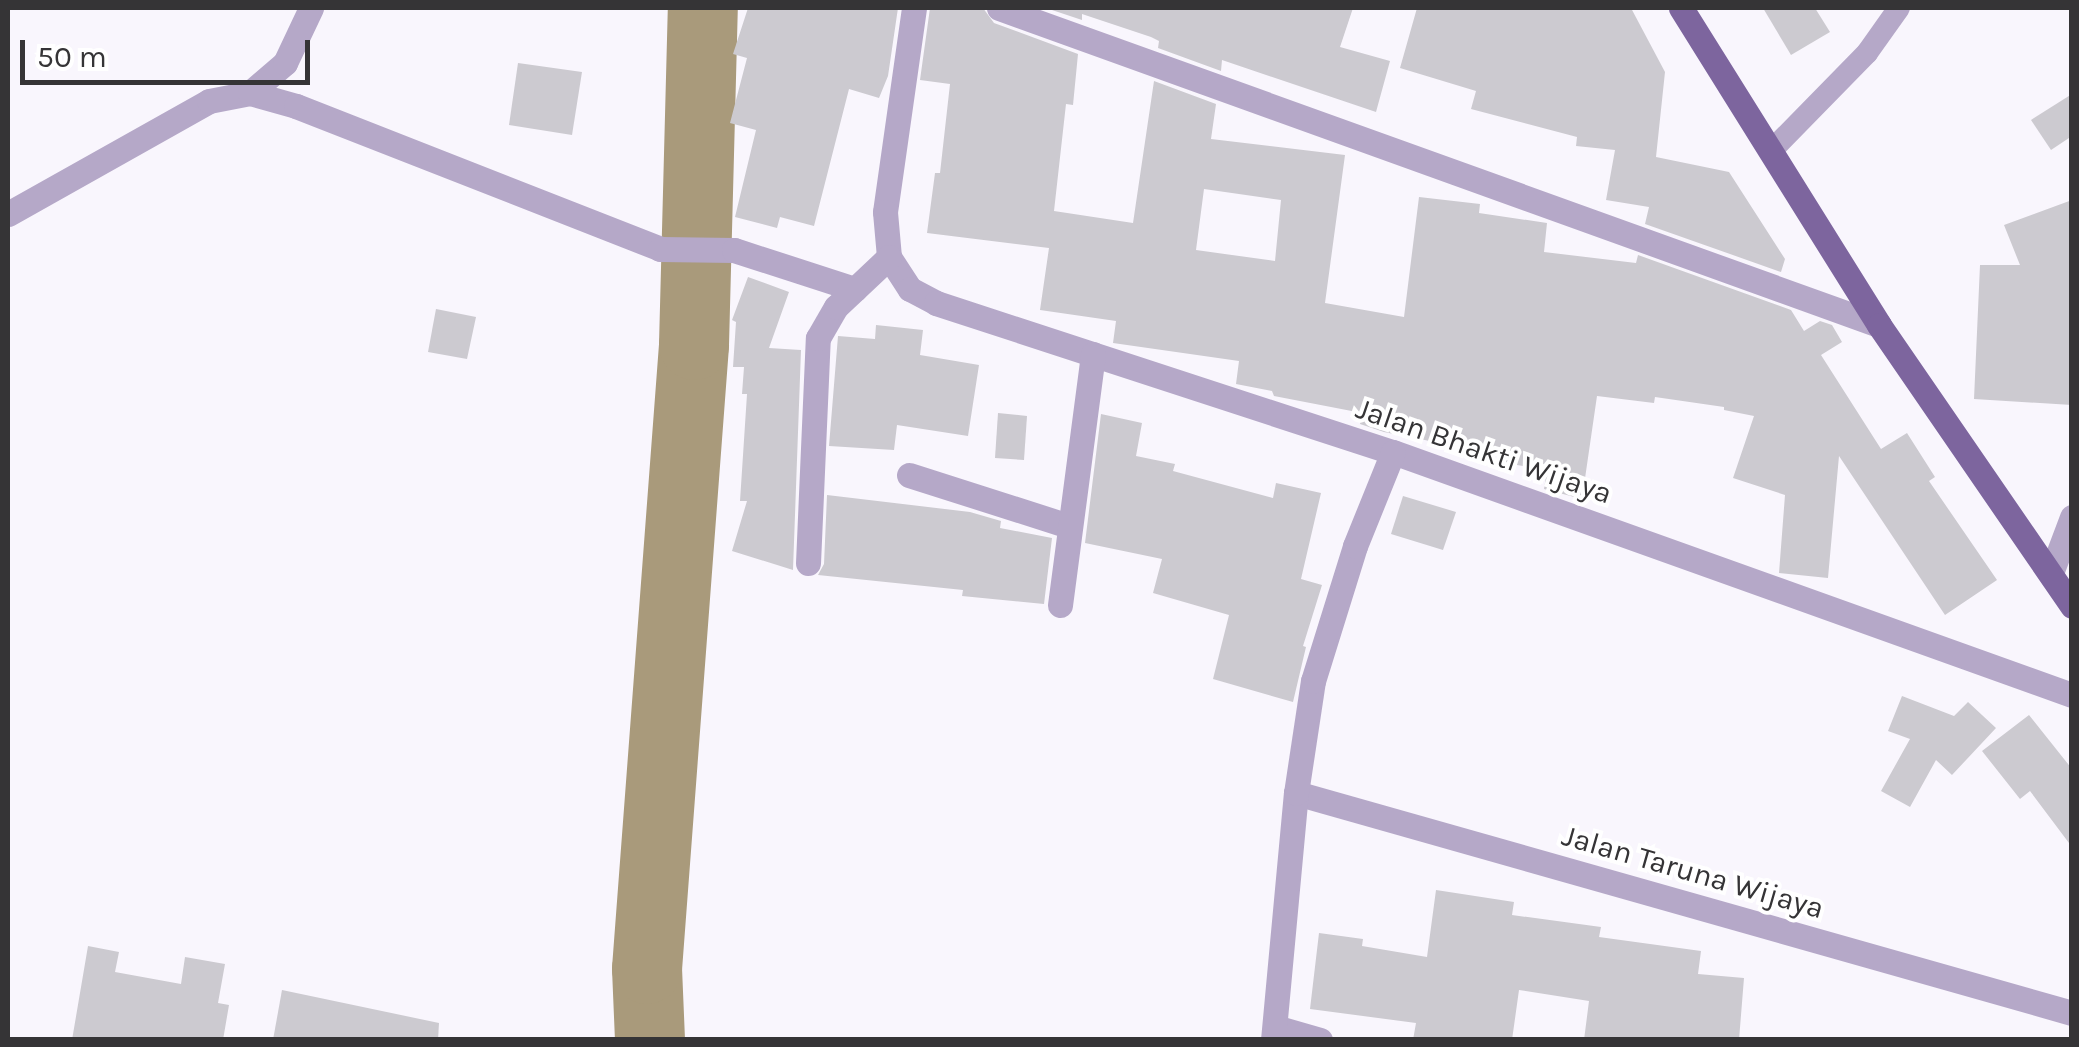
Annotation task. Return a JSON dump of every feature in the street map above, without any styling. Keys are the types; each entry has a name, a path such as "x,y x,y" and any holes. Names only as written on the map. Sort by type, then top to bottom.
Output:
{"main road":[{"path":"1681,8 1879,325 2072,606"}],"street":[{"path":"8,214 210,102 250,93 285,63 311,8"},
{"path":"808,563 818,338 829,316 889,257 886,188 914,8"},
{"path":"999,8 1879,325"},
{"path":"250,93 296,106 660,248 734,250 855,289"},
{"name":"Jalan Bhakti Wijaya","path":"889,257 910,288 936,302 1393,452 2072,694"},
{"path":"1060,605 1093,354"},
{"path":"1320,1040 1274,1033 1296,792 1312,681 1355,546 1393,452"},
{"path":"909,475 1069,526"},
{"path":"2051,572 2072,518"},
{"name":"Jalan Taruna Wijaya","path":"1296,792 2072,1013"}],"lane":[{"path":"1770,151 1867,53 1899,8"}],"building":[{"path":"748,8 898,8 888,76 879,98 849,89 814,226 780,217 777,228 735,217 756,130 730,123 747,58 733,54"},
{"path":"930,8 983,8 994,23 1078,54 1073,105 1066,104 1054,211 1133,223 1154,81 1216,104 1211,139 1345,155 1325,303 1404,317 1419,197 1480,204 1479,213 1547,223 1544,252 1636,263 1638,255 1791,310 1804,331 1820,321 1832,325 1842,342 1821,355 1881,449 1907,433 1935,477 1929,481 1997,580 1945,615 1839,456 1828,578 1779,573 1785,495 1733,478 1754,416 1724,407 1655,397 1654,403 1597,396 1582,499 1544,489 1547,470 1505,463 1506,456 1384,432 1360,424 1362,413 1274,396 1272,391 1236,384 1239,361 1113,343 1116,321 1040,310 1049,248 927,233 935,173 940,173 950,84 920,80","holes":["1204,189 1281,200 1275,261 1196,250"]},
{"path":"1046,8 1353,8 1340,47 1390,61 1376,112 1222,60 1221,71 1158,48 1159,41 1151,37 1082,14 1082,20"},
{"path":"1417,8 1631,8 1665,72 1656,157 1729,172 1785,259 1781,272 1645,224 1649,207 1606,200 1615,150 1576,146 1577,137 1471,109 1476,91 1400,68"},
{"path":"1763,8 1815,8 1830,32 1791,55"},
{"path":"518,63 582,72 572,135 509,125"},
{"path":"2072,94 2072,136 2051,150 2031,120"},
{"path":"2072,200 2072,405 1974,399 1980,265 2020,265 2004,225"},
{"path":"748,277 789,292 769,348 801,350 793,570 732,551 747,501 740,501 747,394 742,394 744,367 733,367 736,322 732,320"},
{"path":"436,309 476,317 467,359 428,352"},
{"path":"876,325 923,330 920,355 979,365 968,436 897,425 894,450 829,446 838,336 875,339"},
{"path":"998,413 1027,416 1024,460 995,458"},
{"path":"1101,414 1142,423 1136,456 1175,464 1173,471 1273,498 1276,483 1321,493 1301,579 1322,585 1303,646 1306,647 1293,702 1213,679 1229,615 1153,593 1162,559 1085,543"},
{"path":"827,495 970,512 1001,521 1000,528 1052,538 1044,604 962,596 963,590 818,575 824,564"},
{"path":"1403,496 1456,512 1443,550 1391,534"},
{"path":"1902,696 1954,716 1968,702 1996,728 1952,775 1936,760 1910,807 1881,791 1910,739 1888,731"},
{"path":"2029,715 2072,769 2072,847 2030,791 2020,799 1982,751"},
{"path":"1436,890 1514,902 1512,915 1601,927 1599,937 1701,951 1698,974 1744,978 1739,1040 1584,1040 1589,1001 1519,990 1512,1040 1413,1040 1416,1023 1310,1009 1319,933 1363,939 1362,946 1427,957"},
{"path":"88,946 119,952 115,972 181,984 185,957 225,964 218,1003 229,1005 223,1040 72,1040"},
{"path":"282,990 439,1023 438,1040 273,1040"}],"waterway":[{"path":"650,1040 647,969 694,345 703,8"}]}
